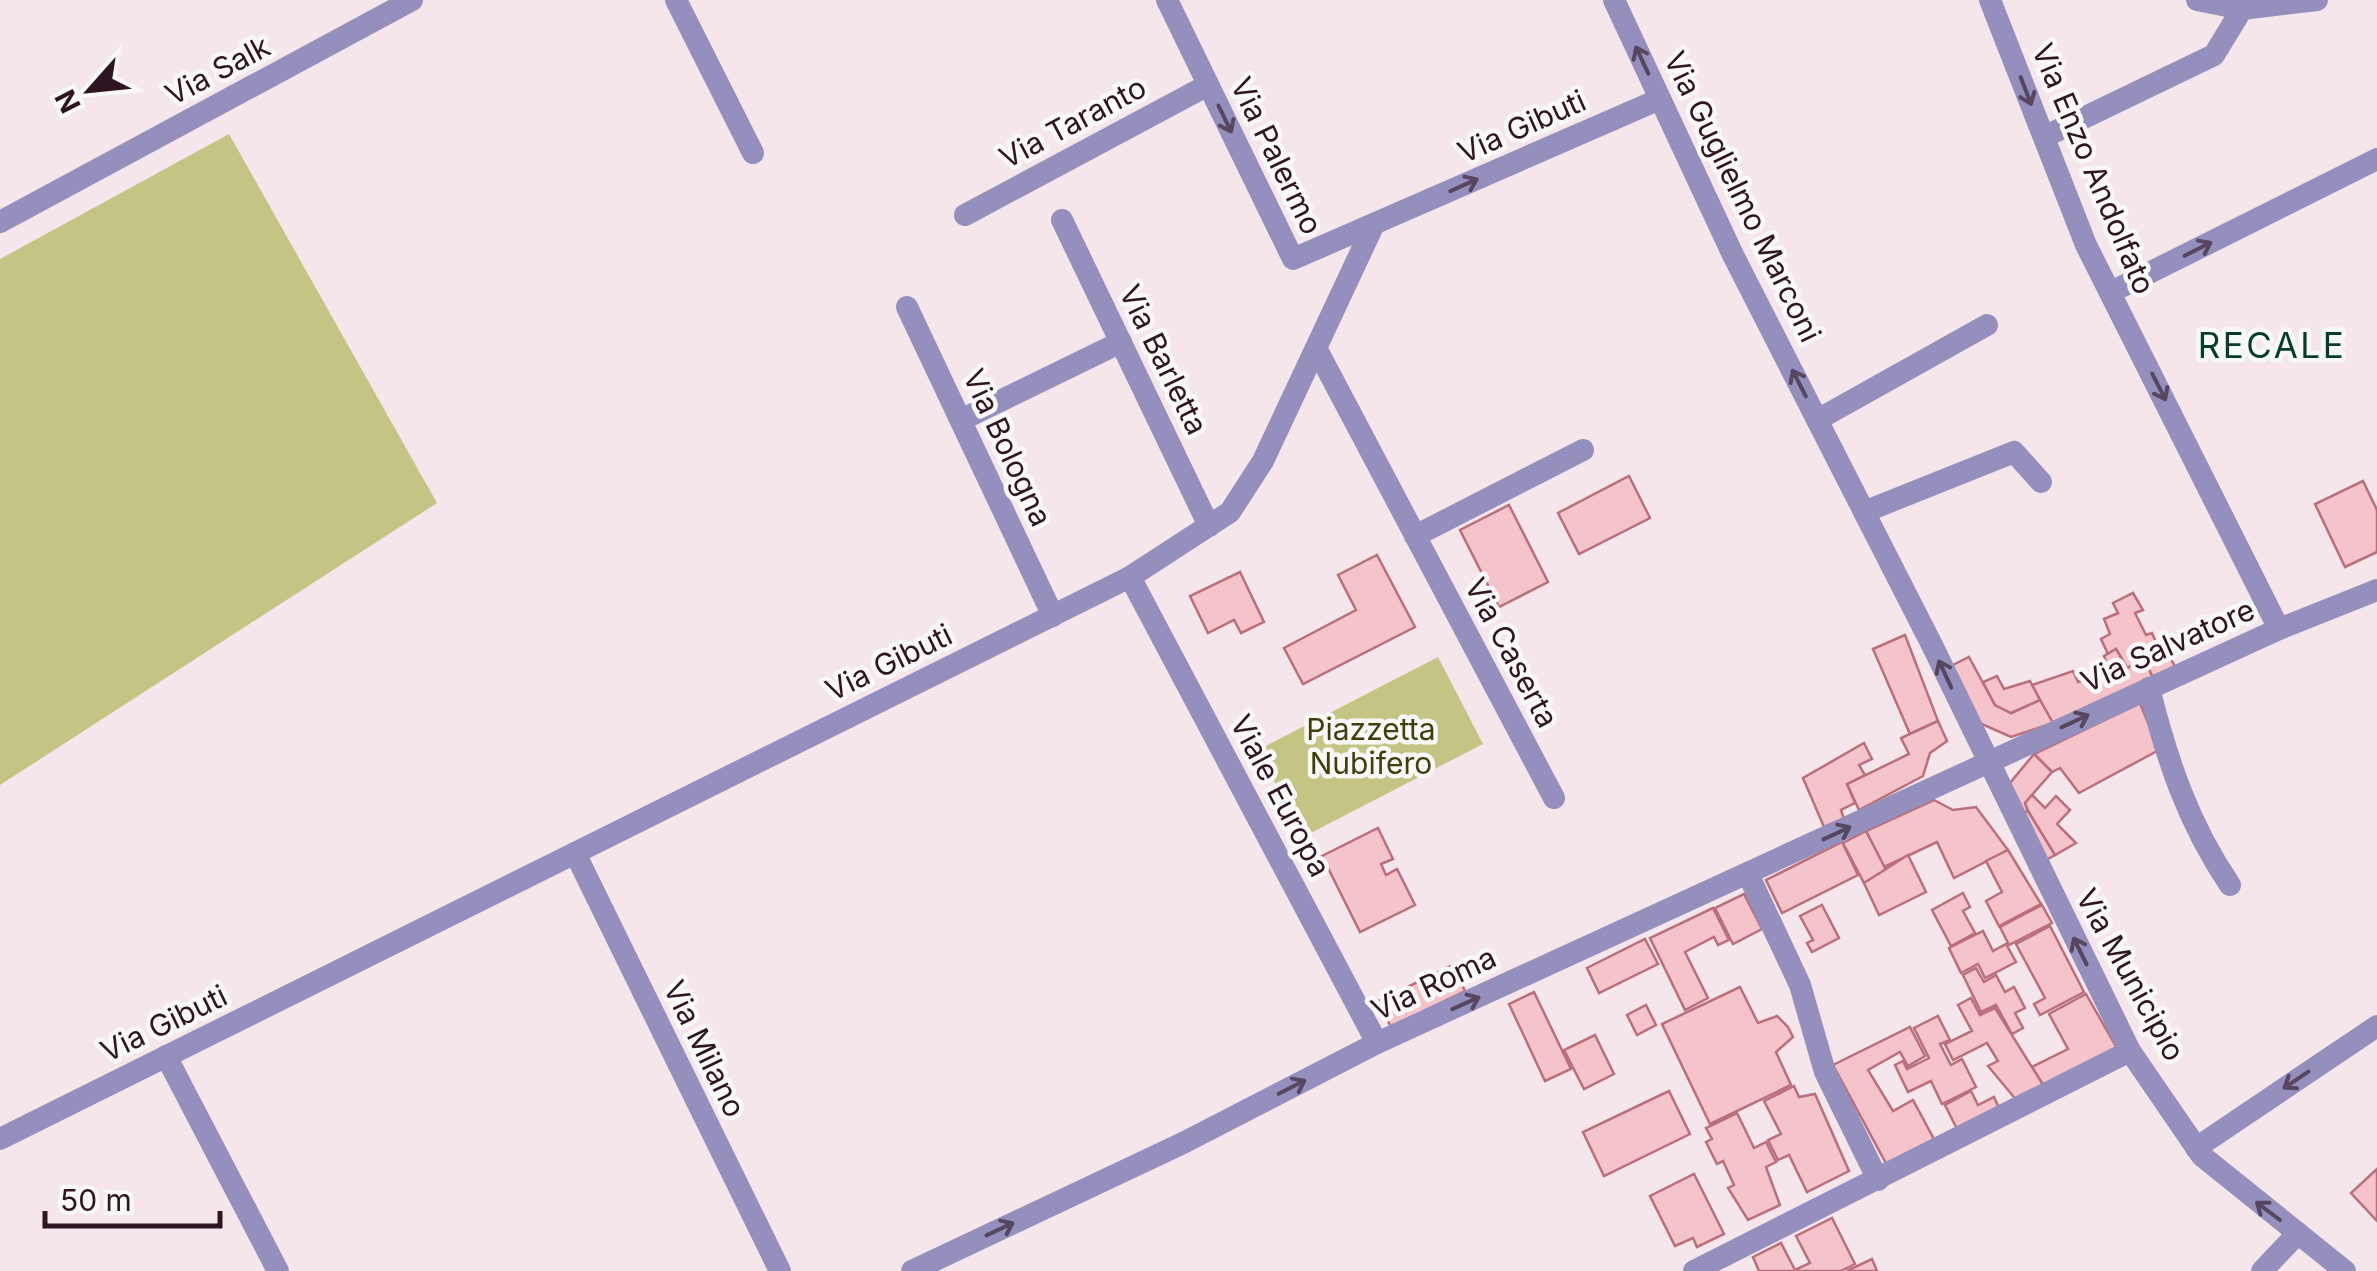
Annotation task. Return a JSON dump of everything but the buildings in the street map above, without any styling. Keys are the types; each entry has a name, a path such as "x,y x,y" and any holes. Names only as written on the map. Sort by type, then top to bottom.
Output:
{"street":[{"name":"Via Salk","path":"0,222 412,0"},
{"path":"676,0 752,154"},
{"name":"Via Palermo","path":"1167,0 1293,260 1374,224"},
{"name":"Via Guglielmo Marconi","path":"1614,0 1987,762"},
{"name":"Via Enzo Andolfato","path":"1990,0 2086,245 2279,629"},
{"path":"2198,0 2242,9 2317,0"},
{"path":"2044,137 2214,55 2242,9"},
{"name":"Via Taranto","path":"965,214 1208,85"},
{"name":"Via Gibuti","path":"0,1139 1130,577 1230,512 1263,461 1374,224 1660,99"},
{"path":"2110,292 2377,160"},
{"name":"Via Barletta","path":"1062,220 1210,526"},
{"name":"Via Bologna","path":"907,307 1053,616"},
{"path":"1818,420 1987,325"},
{"path":"961,420 1120,342"},
{"name":"Via Caserta","path":"1316,348 1554,798"},
{"path":"1415,536 1582,450"},
{"path":"1864,512 2014,452 2041,482"},
{"name":"Viale Europa","path":"1130,577 1377,1043"},
{"name":"Via Salvatore","path":"1987,762 2279,629 2377,590"},
{"path":"2149,688 2170,772 2194,826 2230,886"},
{"name":"Via Roma","path":"912,1271 1183,1143 1377,1043 1987,762"},
{"name":"Via Municipio","path":"1987,762 2130,1051 2196,1148 2259,1206 2344,1271"},
{"name":"Via Milano","path":"575,853 780,1271"},
{"path":"1748,874 1800,985 1825,1072 1878,1180"},
{"path":"2196,1148 2377,1026"},
{"path":"1694,1271 1740,1261 1878,1180 2130,1051"},
{"path":"166,1056 278,1271"},
{"path":"2262,1271 2298,1234"}],"green space":[{"path":"229,134 437,503 0,785 0,259"},
{"name":"Piazzetta Nubifero","path":"1438,657 1483,744 1303,837 1258,750"}],"district":[{"name":"RECALE","path":"2272,346"}]}
